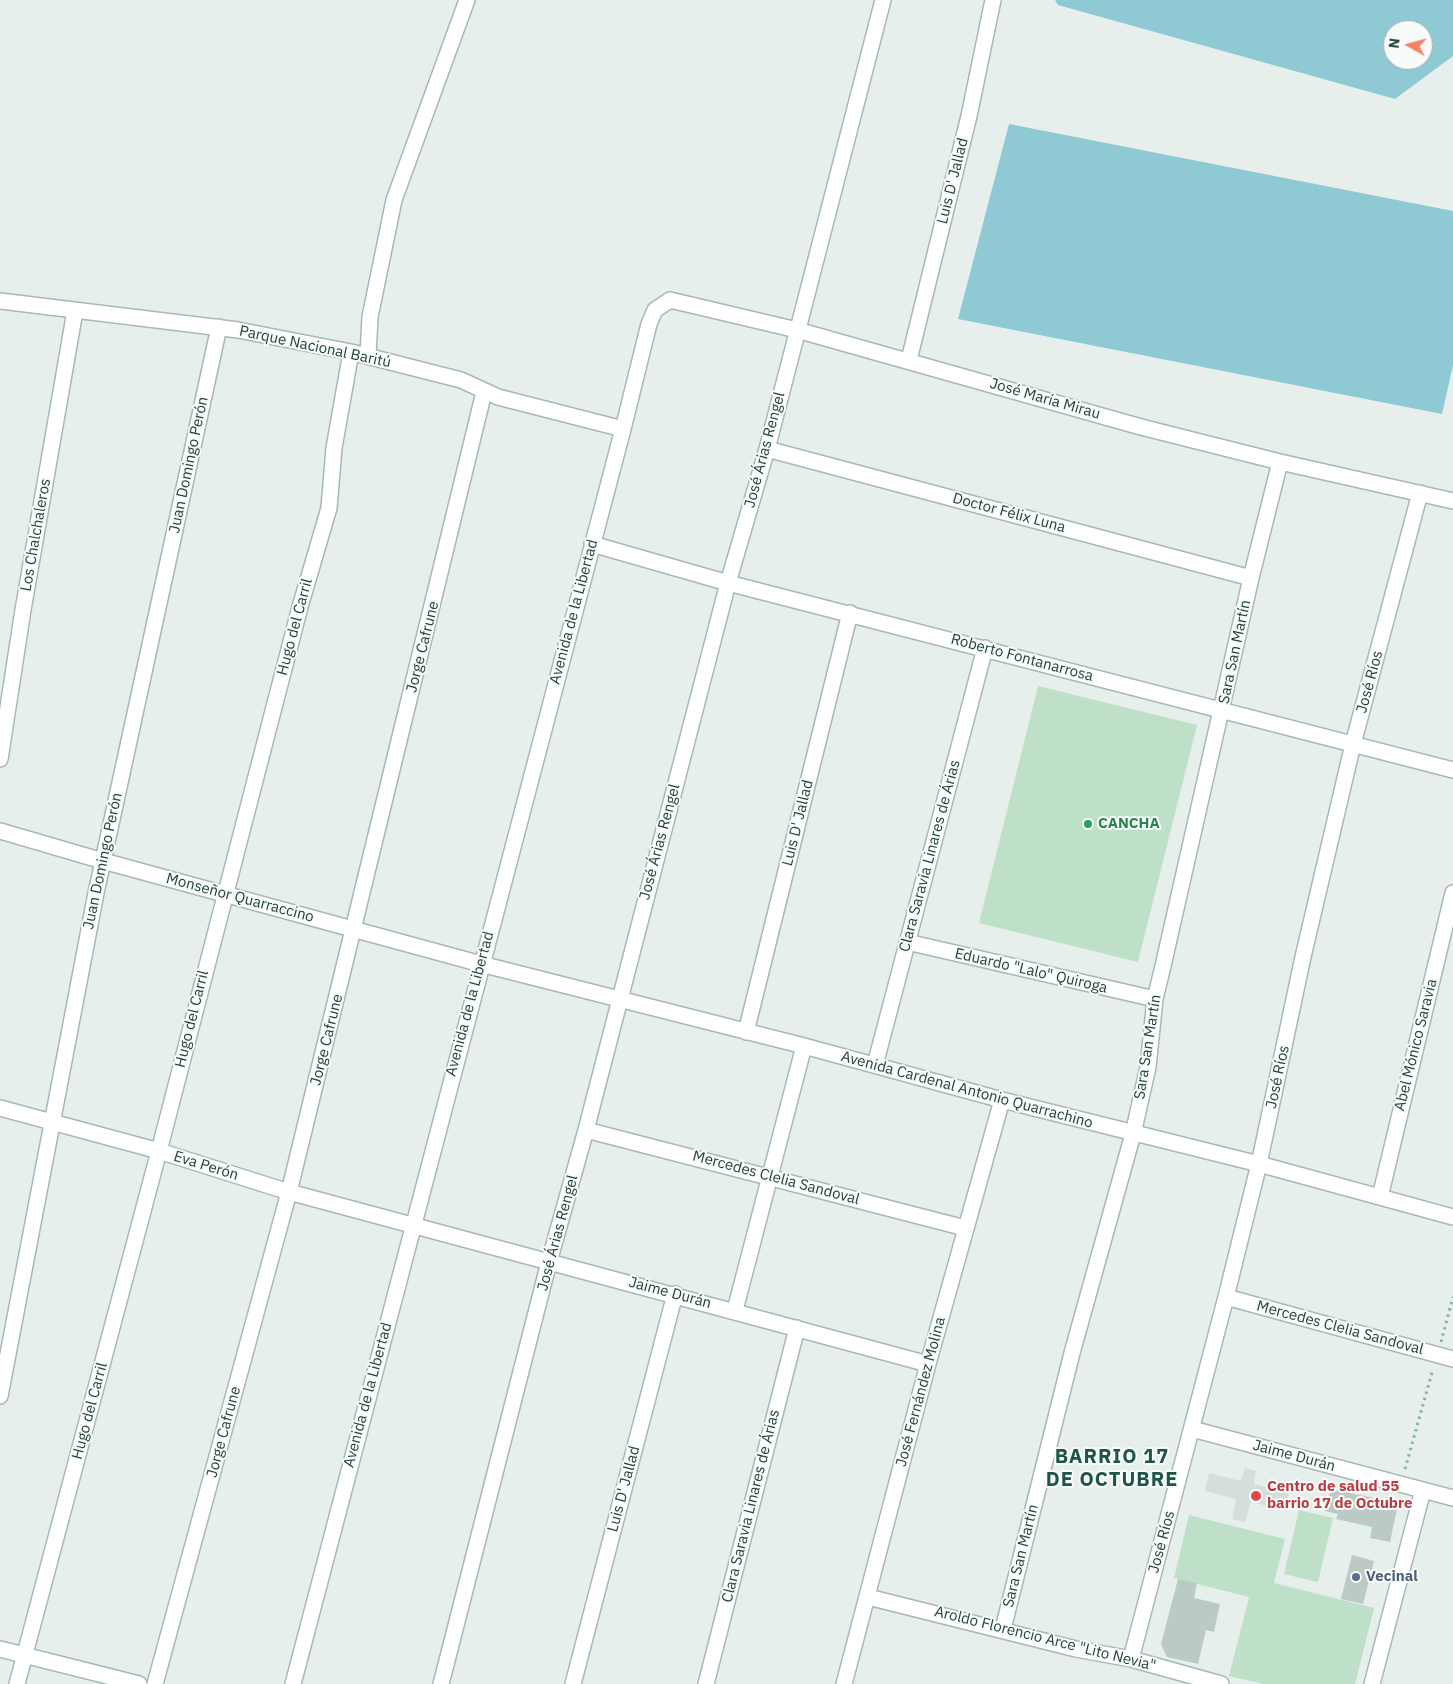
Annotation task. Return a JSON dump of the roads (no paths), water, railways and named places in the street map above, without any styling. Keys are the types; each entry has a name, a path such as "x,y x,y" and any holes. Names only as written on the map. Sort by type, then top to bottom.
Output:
{"street":[{"path":"368,355 370,317 394,200 467,0"},
{"name":"José Árias Rengel","path":"441,1684 549,1262 586,1130 728,583 767,449 883,0"},
{"name":"Luis D' Jallad","path":"909,360 969,116 993,0"},
{"name":"José María Mirau","path":"649,324 655,310 670,300 797,330 909,360 1141,427 1280,462 1453,501"},
{"name":"Parque Nacional Baritú","path":"0,301 219,327 368,355 461,380 484,392 623,429"},
{"name":"Los Chalchaleros","path":"0,760 25,601 75,311"},
{"name":"Avenida de la Libertad","path":"292,1684 623,429 649,324"},
{"name":"Juan Domingo Perón","path":"0,1396 102,861 219,327"},
{"name":"Hugo del Carril","path":"17,1684 159,1151 300,607 329,508 334,448 351,352"},
{"name":"Jorge Cafrune","path":"155,1684 289,1192 484,392"},
{"name":"Doctor Félix Luna","path":"767,449 1251,578"},
{"name":"Sara San Martín","path":"1002,1629 1072,1353 1133,1134 1148,1067 1156,999 1251,578 1280,462"},
{"name":"José Ríos","path":"1131,1659 1259,1164 1303,956 1354,744 1420,493"},
{"name":"Roberto Fontanarrosa","path":"592,544 728,583 1453,770"},
{"name":"Luis D' Jallad","path":"746,1032 850,613"},
{"name":"Clara Saravia Linares de Árias","path":"875,1065 985,648"},
{"name":"Monseñor Quarraccino","path":"0,831 102,861 481,964"},
{"name":"Abel Mónico Saravia","path":"1380,1197 1453,893"},
{"name":"Eduardo \"Lalo\" Quiroga","path":"907,942 1156,999"},
{"name":"Avenida Cardenal Antonio Quarrachino","path":"481,964 619,1001 804,1046 1133,1134 1259,1164 1453,1217"},
{"path":"735,1310 804,1046"},
{"name":"José Fernández Molina","path":"844,1684 928,1364 1002,1100"},
{"name":"Eva Perón","path":"0,1108 159,1151 289,1192 412,1224"},
{"name":"Mercedes Clelia Sandoval","path":"586,1130 770,1176 965,1228"},
{"name":"Jaime Durán","path":"412,1224 735,1310 928,1364"},
{"name":"Luis D' Jallad","path":"573,1684 675,1294"},
{"name":"Mercedes Clelia Sandoval","path":"1226,1297 1453,1358"},
{"name":"Clara Saravia Linares de Árias","path":"706,1684 797,1328"},
{"name":"Jaime Durán","path":"1192,1429 1453,1498"},
{"path":"1372,1684 1423,1490"},
{"name":"Aroldo Florencio Arce \"Lito Nevia\"","path":"868,1597 1076,1649 1131,1659 1221,1684"},
{"path":"0,1649 139,1684"}],"water":[{"path":"1055,0 1453,0 1453,56 1395,99 1058,5"},
{"path":"1009,124 1453,211 1453,365 1442,414 958,319"}],"place":[{"name":"CANCHA","path":"1088,824"},
{"name":"Centro de salud 55 barrio 17 de Octubre","path":"1256,1496"},
{"name":"Vecinal","path":"1356,1577"}],"district":[{"name":"BARRIO 17 DE OCTUBRE","path":"1112,1468"}]}
